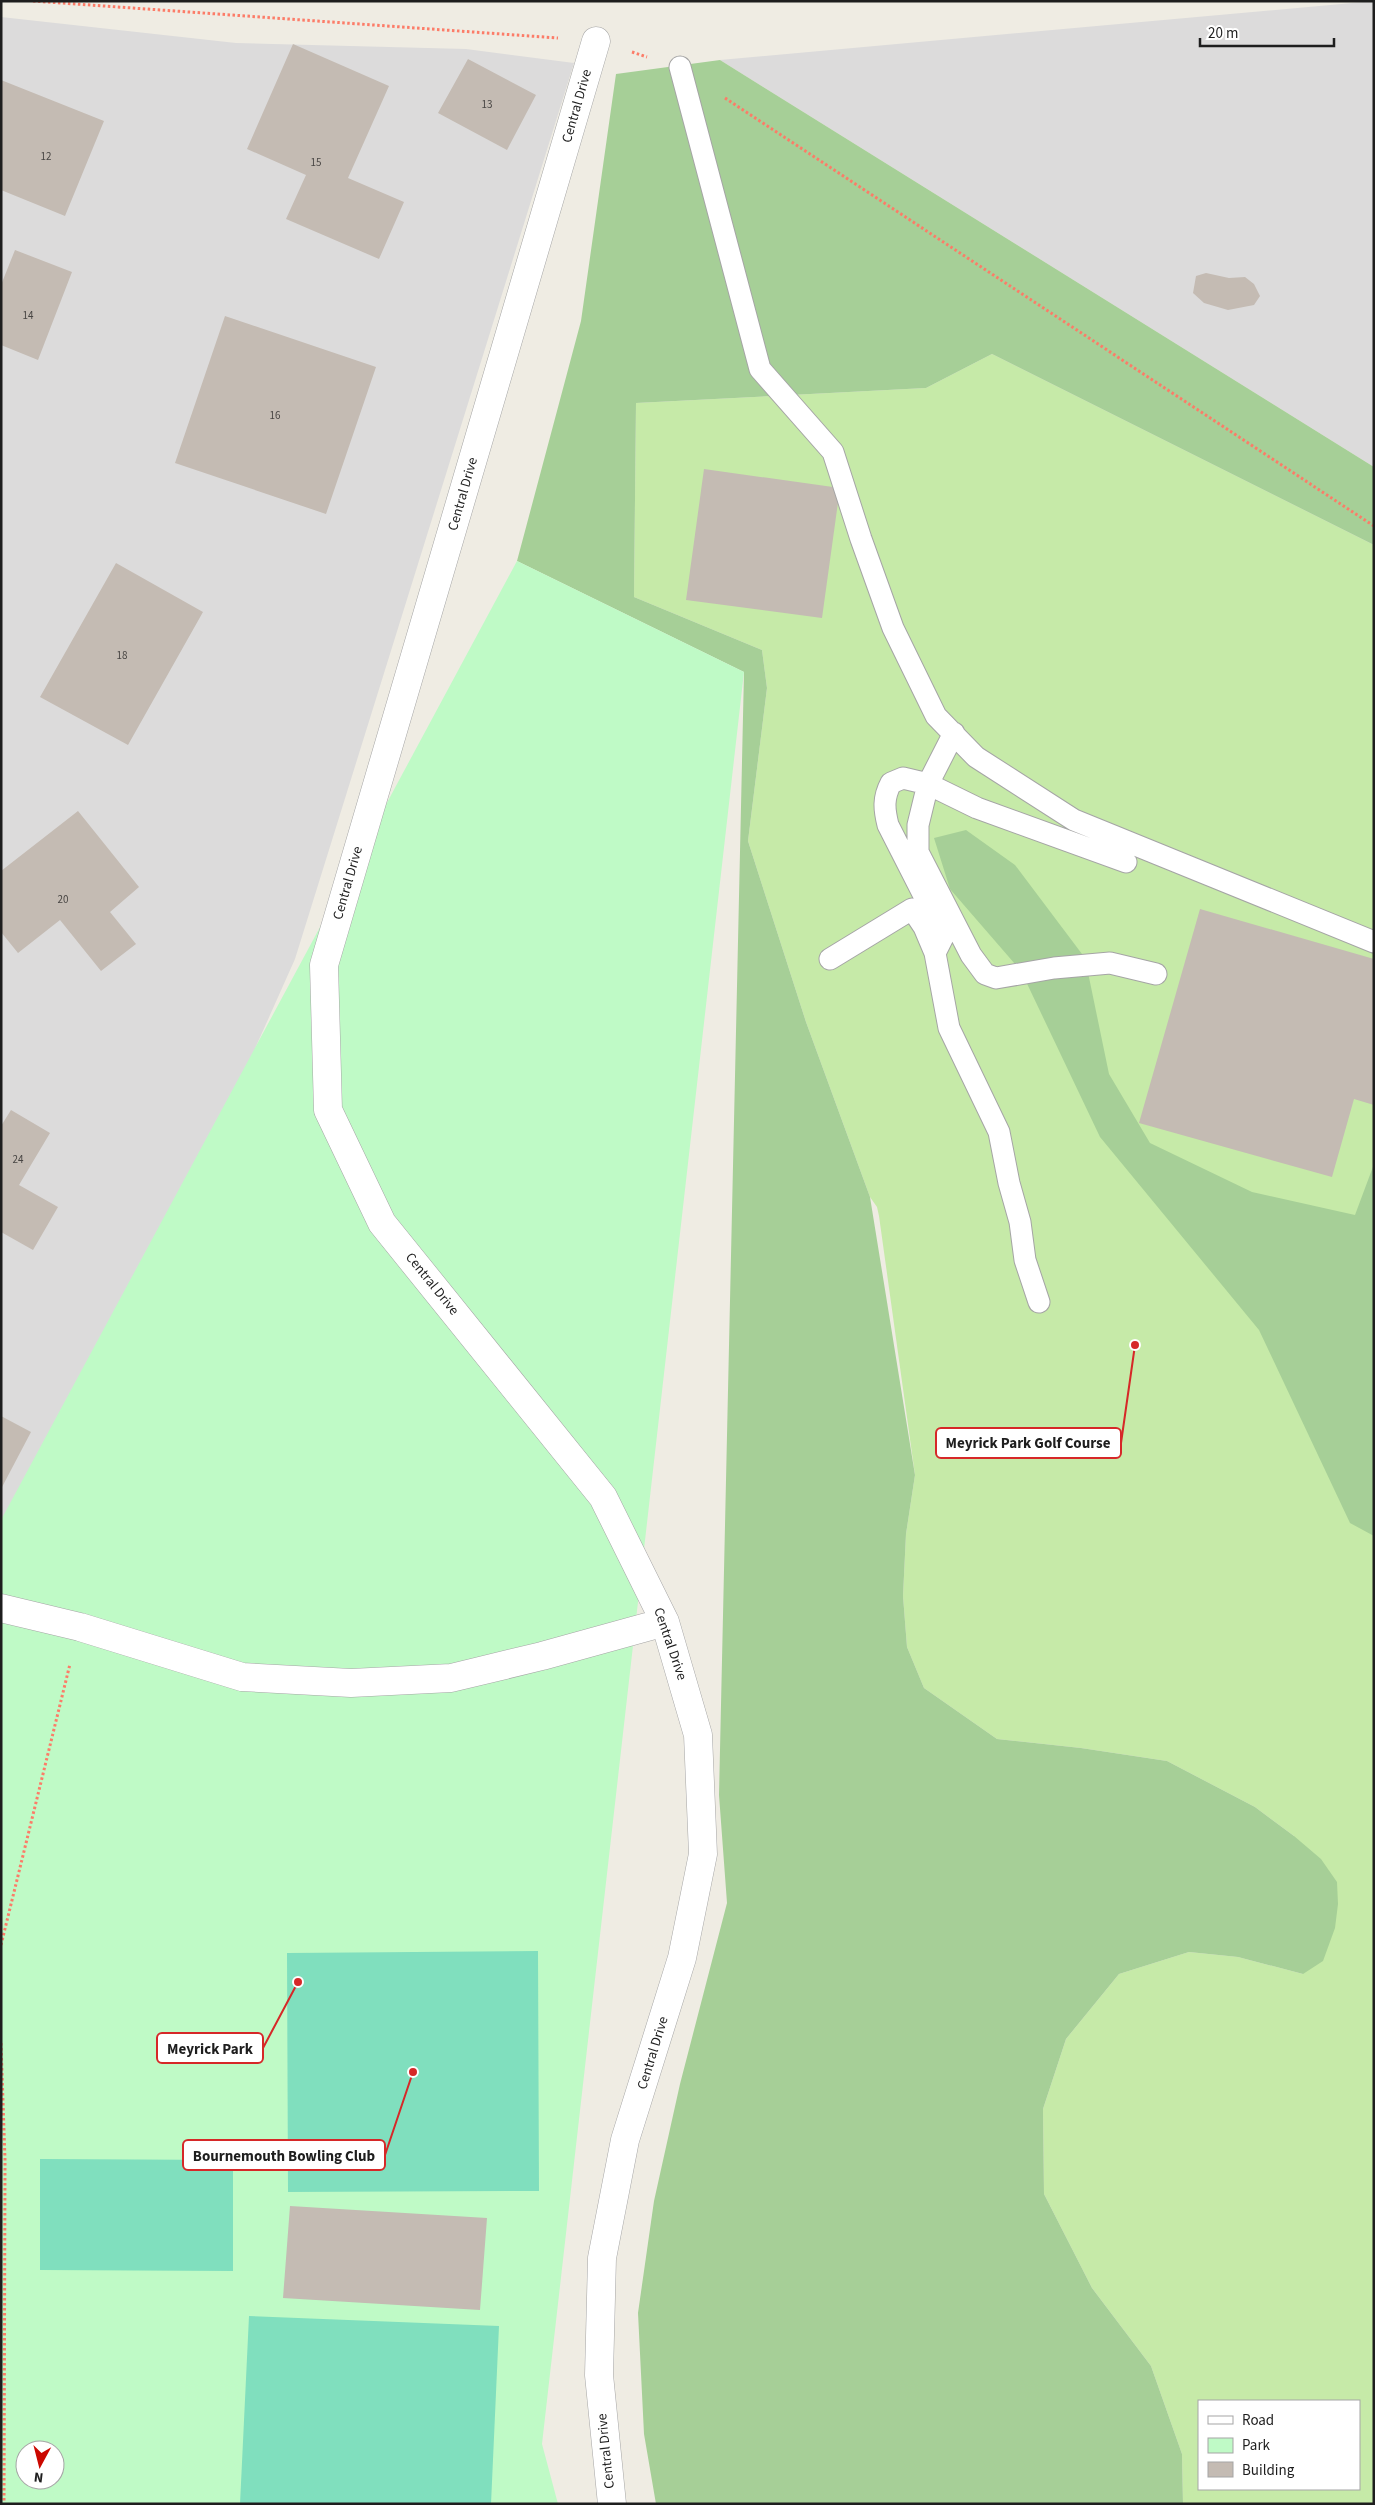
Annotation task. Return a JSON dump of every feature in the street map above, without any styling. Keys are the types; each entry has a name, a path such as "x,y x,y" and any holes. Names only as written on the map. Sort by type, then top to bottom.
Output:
{"street":[{"name":"Central Drive","path":"596,40 324,965 328,1110 382,1223 603,1497 665,1622 698,1735 704,1854 682,1958 626,2140 602,2258 599,2375 612,2504"},
{"path":"1,1608 80,1628 242,1678 351,1683 451,1678 542,1656 665,1622"}],"lane":[{"path":"680,67 760,369 833,452 861,540 893,628 936,716 976,757 1074,820 1374,942"},
{"path":"954,733 928,784 918,825 918,852 971,955 985,974 996,978 1054,968 1110,963 1156,974"},
{"path":"935,954 944,935 888,825 884,810 886,794 891,783 903,778 928,784 977,808 1126,862"},
{"path":"830,959 912,908 924,927 935,954 949,1028 999,1132 1009,1183 1020,1222 1025,1260 1039,1302"}],"path":[{"path":"33,1 596,40 680,67 1374,526"},
{"path":"1,1945 80,1628"},
{"path":"1,2043 5,2160 4,2504"}],"shaded area":[{"path":"1374,1 1374,467 720,60"},
{"path":"1,17 236,43 466,49 574,63 295,959 187,1201 1,1599"}],"green space":[{"path":"720,60 1374,467 1374,545 992,354 926,388 636,403 634,597 762,650 767,688 748,841 806,1022 870,1197 915,1475 906,1534 903,1596 907,1647 924,1688 997,1739 1081,1748 1167,1761 1255,1807 1321,1859 1337,1882 1338,1904 1335,1928 1323,1961 1303,1974 1238,1957 1189,1952 1119,1974 1066,2039 1043,2109 1044,2194 1092,2288 1151,2366 1182,2454 1183,2504 656,2504 644,2434 638,2313 654,2201 680,2084 727,1903 719,1795 744,672 517,561 581,321 616,74"},
{"path":"992,354 1374,545 1374,2504 1183,2504 1182,2454 1151,2366 1092,2288 1044,2194 1043,2109 1066,2039 1119,1974 1189,1952 1238,1957 1303,1974 1294,1836 1255,1807 1167,1761 1081,1748 997,1739 924,1688 907,1647 903,1596 906,1534 915,1475 879,1216 877,1207 870,1197 806,1022 748,841 767,688 762,650 634,597 636,403 926,388"},
{"path":"517,561 744,672 542,2444 558,2504 1,2504 1,1520"},
{"path":"966,830 1015,865 1085,958 1109,1074 1150,1143 1252,1192 1355,1215 1374,1164 1374,1536 1350,1523 1259,1330 1100,1137 1021,971 950,889 934,838"},
{"path":"538,1951 539,2191 288,2192 287,1953"},
{"path":"40,2159 233,2160 233,2271 40,2270"},
{"path":"249,2316 499,2326 491,2504 240,2504"}],"building":[{"path":"293,44 389,86 348,178 404,202 379,259 286,219 306,175 247,149"},
{"path":"468,59 536,95 507,150 438,113"},
{"path":"1,80 104,121 65,216 1,190"},
{"path":"15,250 72,272 38,360 1,345 1,285"},
{"path":"1206,273 1229,278 1245,277 1254,284 1260,296 1254,305 1228,310 1204,303 1193,293 1196,276"},
{"path":"225,316 376,367 326,514 175,463"},
{"path":"704,469 840,488 822,618 686,600"},
{"path":"116,563 203,612 128,745 40,697"},
{"path":"78,811 139,887 110,912 136,944 101,971 60,920 18,953 1,932 1,871"},
{"path":"1200,909 1374,959 1374,1105 1354,1099 1332,1177 1139,1123"},
{"path":"11,1110 50,1133 19,1185 58,1207 33,1250 1,1232 1,1126"},
{"path":"1,1416 31,1432 1,1489"},
{"path":"290,2206 487,2218 480,2310 283,2298"}],"place":[{"name":"Meyrick Park Golf Course","path":"1135,1345"},
{"name":"Meyrick Park","path":"298,1982"},
{"name":"Bournemouth Bowling Club","path":"413,2072"}]}
